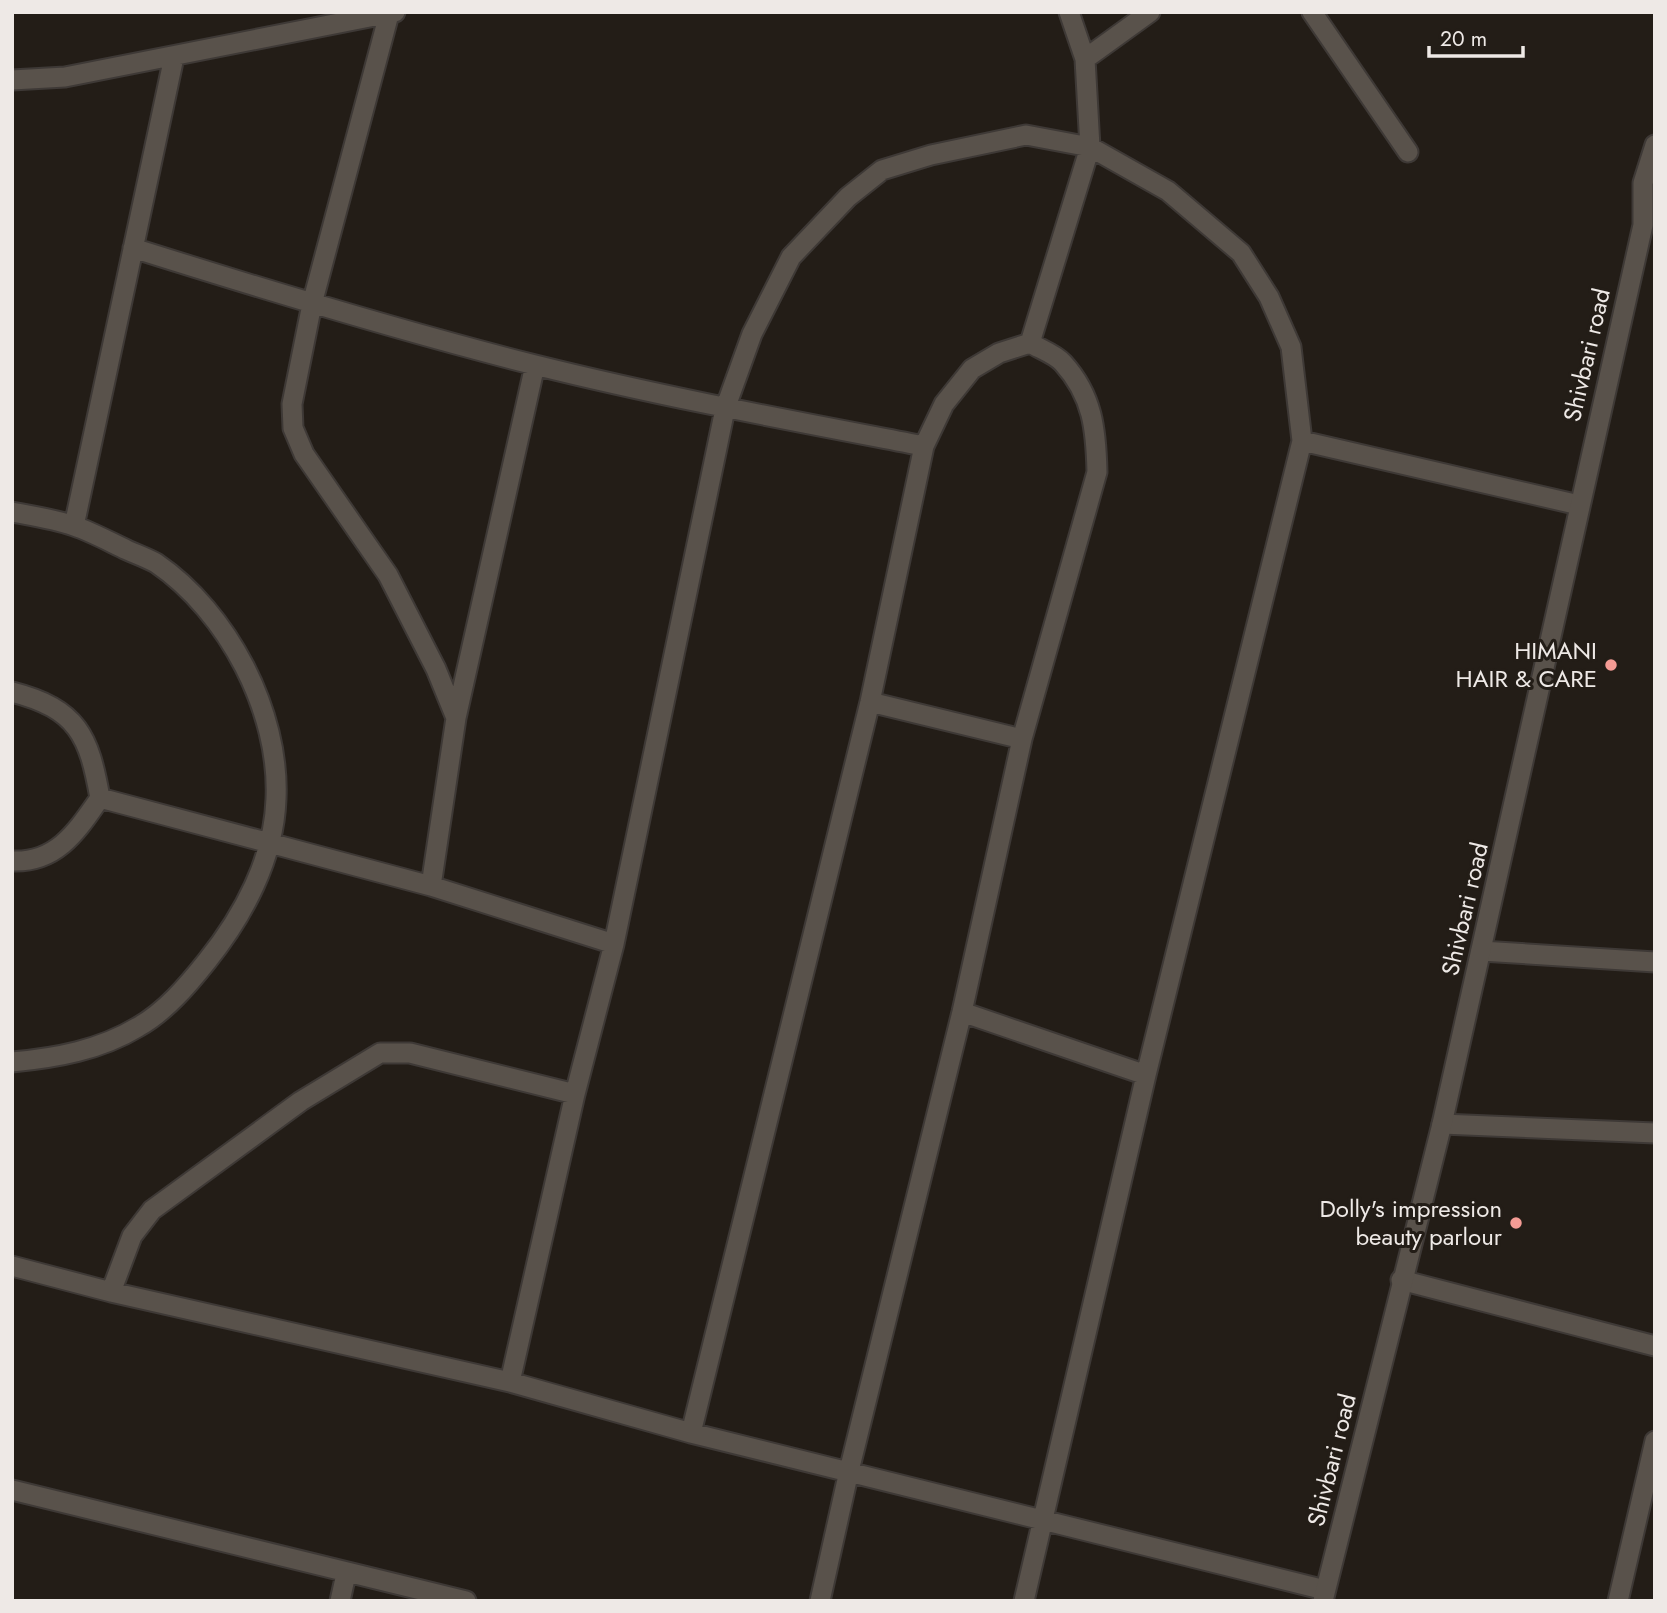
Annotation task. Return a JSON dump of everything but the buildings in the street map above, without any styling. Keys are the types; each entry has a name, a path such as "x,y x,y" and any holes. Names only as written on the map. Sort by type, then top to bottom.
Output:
{"street":[{"path":"1030,343 1090,147 1085,59 1069,12"},
{"path":"1085,59 1150,12"},
{"path":"1312,12 1408,152"},
{"path":"12,80 65,77 392,13 312,304 292,404 293,428 304,454 388,575 436,669 456,718"},
{"path":"74,526 174,57"},
{"path":"510,1382 575,1094 614,944 725,409 752,334 792,257 848,197 882,170 931,155 1026,135 1090,147 1168,191 1241,253 1269,297 1291,347 1303,441 1146,1075 1024,1601"},
{"path":"1643,225 1643,183 1655,145"},
{"path":"1643,225 1655,207"},
{"name":"Shivbari road","path":"1324,1596 1442,1124 1643,225"},
{"path":"133,248 312,304 535,365 725,409 924,446"},
{"path":"691,1433 870,702 924,446 944,404 972,369 999,353 1030,343 1062,361 1082,390 1096,426 1097,472 1022,739 962,1012 849,1471 820,1601"},
{"path":"431,886 456,718 535,365"},
{"path":"1303,441 1579,505"},
{"path":"12,512 74,526 155,563 210,614 242,660 263,715 276,763 276,801 269,842 245,909 186,986 149,1018 104,1044 54,1058 12,1062"},
{"path":"12,692 34,698 58,710 79,730 92,753 100,798 71,840 46,856 12,861"},
{"path":"870,702 1022,739"},
{"path":"100,798 431,886 614,944"},
{"path":"1481,951 1655,962"},
{"path":"962,1012 1146,1075"},
{"path":"111,1292 132,1236 152,1210 301,1101 380,1053 410,1053 575,1094"},
{"path":"1442,1124 1655,1133"},
{"path":"12,1266 111,1292 510,1382 691,1433 849,1471 1324,1596"},
{"path":"1401,1280 1655,1346"},
{"path":"1618,1601 1655,1441"},
{"path":"12,1490 346,1574 466,1601"},
{"path":"340,1601 346,1574"}],"place":[{"name":"HIMANI HAIR & CARE","path":"1611,665"},
{"name":"Dolly's impression beauty parlour","path":"1516,1223"}]}
